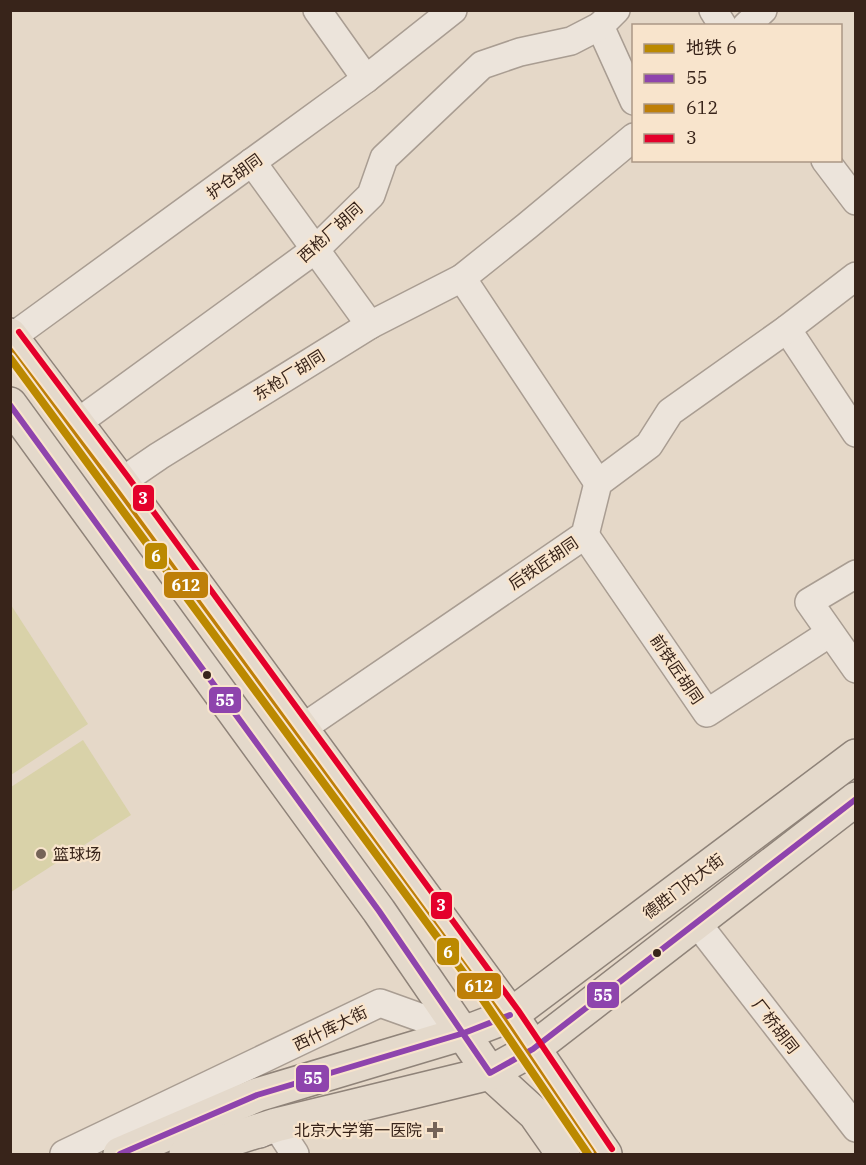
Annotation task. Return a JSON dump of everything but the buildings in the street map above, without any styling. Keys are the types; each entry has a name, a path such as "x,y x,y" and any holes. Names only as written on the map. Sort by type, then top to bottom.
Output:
{"main road":[{"path":"11,338 121,482 511,1015 605,1155"},
{"path":"10,404 379,911 490,1073 535,1114 563,1155"},
{"name":"德胜门内大街","path":"464,1033 511,1015 855,756"},
{"path":"186,1155 276,1125 490,1073 533,1049 855,799"},
{"path":"120,1155 257,1095 464,1033"}],"street":[{"path":"317,10 366,79"},
{"name":"护仓胡同","path":"11,338 366,79 453,10"},
{"path":"713,10 722,24"},
{"path":"748,24 763,10"},
{"path":"608,18 632,98"},
{"name":"西枪厂胡同","path":"77,423 316,249 371,195 384,158 482,65 520,52 571,41 608,18"},
{"name":"东枪厂胡同","path":"121,482 370,325 462,278 632,137"},
{"path":"252,162 370,325"},
{"path":"826,162 855,201"},
{"path":"462,278 598,483 649,446 670,412 855,276"},
{"path":"787,328 855,433"},
{"name":"后铁匠胡同","path":"301,729 585,534 598,483"},
{"name":"前铁匠胡同","path":"585,534 707,713 830,633"},
{"path":"855,574 809,602 855,669"},
{"name":"厂桥胡同","path":"697,923 855,1128"},
{"name":"西什库大街","path":"64,1155 380,1004 464,1033"},
{"path":"222,1155 276,1125 294,1155"}],"shaded area":[{"path":"11,605 88,724 10,775"},
{"name":"篮球场","path":"83,740 131,815 11,892 11,787"}],"metro line":[{"name":"6","path":"10,358 477,991 588,1154"}],"transit line":[{"name":"3","path":"19,332 128,477 518,1010 612,1149"},
{"name":"612","path":"10,350 114,487 504,1020 594,1154"},
{"name":"55","path":"10,405 379,911 490,1073 533,1049 856,799"},
{"name":"55","path":"120,1154 257,1095 464,1033 510,1015"}],"place":[{"name":"篮球场","path":"41,854"},
{"name":"北京大学第一医院","path":"435,1130"}]}
